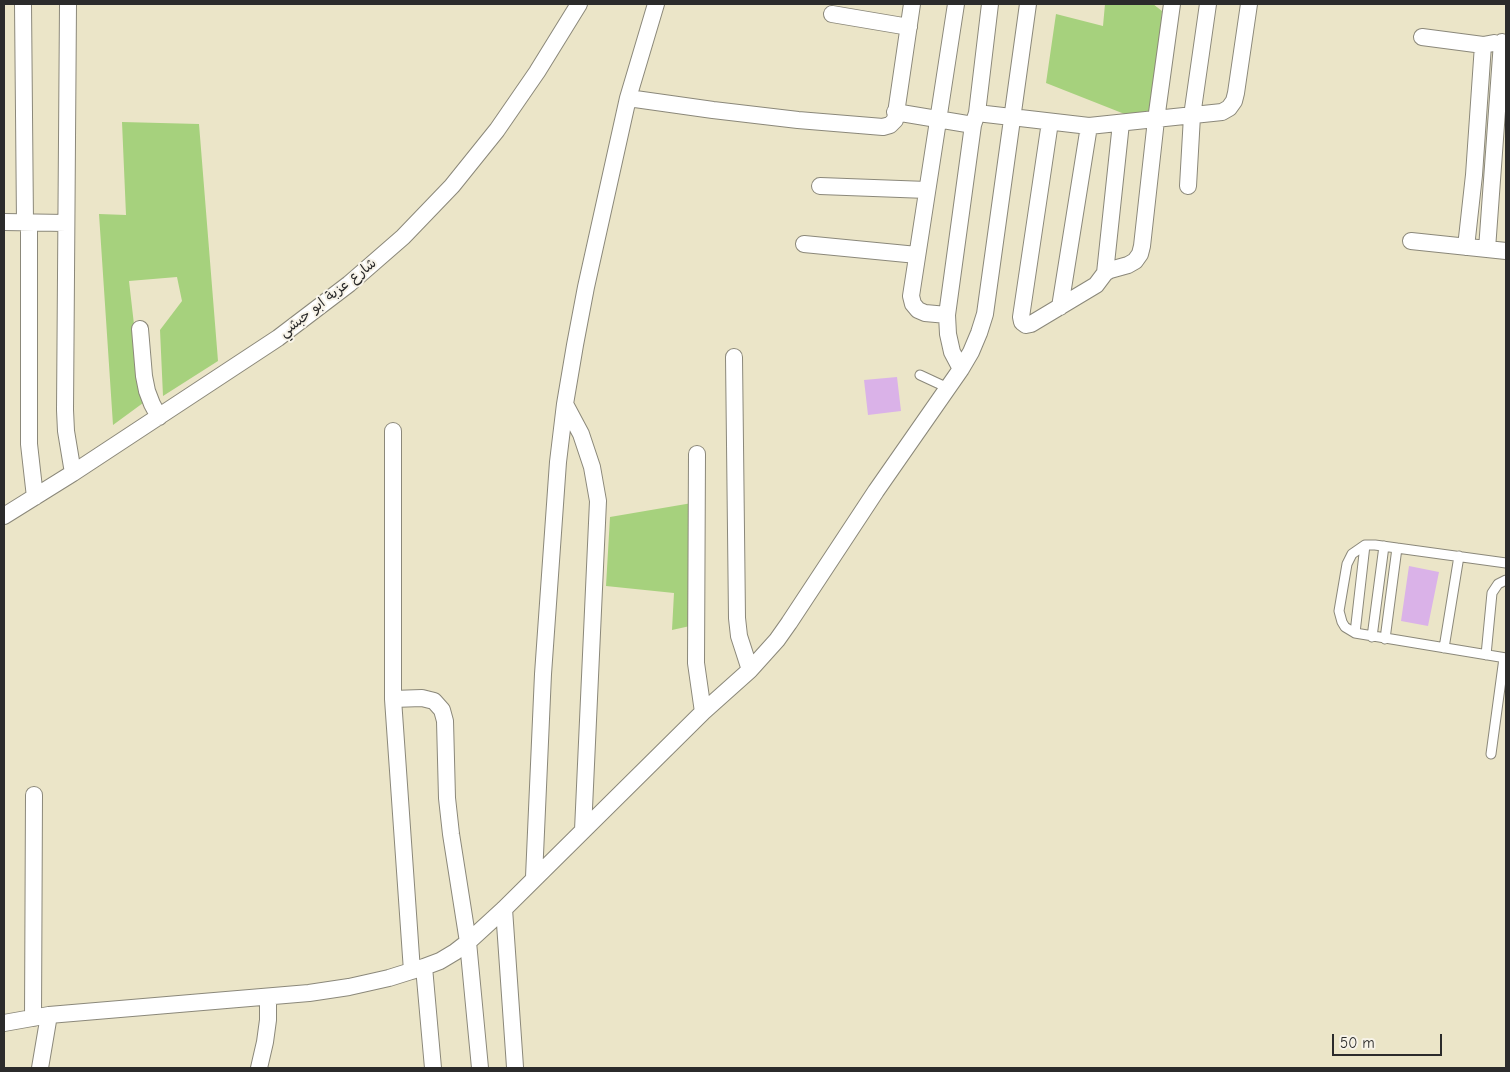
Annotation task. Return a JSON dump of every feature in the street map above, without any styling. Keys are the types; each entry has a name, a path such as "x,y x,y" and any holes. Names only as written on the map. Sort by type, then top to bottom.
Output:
{"street":[{"path":"23,4 29,444 35,497"},
{"path":"68,4 66,431 73,473"},
{"name":"شارع عزبة ابو حبشي","path":"4,516 73,473 278,338 349,284 403,237 452,186 497,130 537,72 579,4"},
{"path":"534,878 543,674 558,462 565,404 584,297 628,98 656,4"},
{"path":"628,98 798,120 883,127 890,125 894,120 896,112 912,4"},
{"path":"947,315 925,313 918,310 913,304 911,296 956,4"},
{"path":"961,370 952,352 948,334 947,315 990,4"},
{"path":"4,1023 41,1017 309,993 349,987 418,969 440,961 468,942 504,909 703,712 750,670 777,640 876,491 961,370 974,346 985,314 1028,4"},
{"path":"1050,122 1021,317 1022,322 1026,325 1096,285 1105,273 1114,268 1128,265 1140,254 1172,4"},
{"path":"1188,186 1192,116 1208,4"},
{"path":"896,112 939,119 1012,118 1089,126 1222,112 1229,108 1234,101 1249,4"},
{"path":"832,14 909,27"},
{"path":"1422,37 1484,45 1504,42 1487,249"},
{"path":"1466,247 1474,175 1484,45"},
{"path":"1105,273 1121,123"},
{"path":"1060,307 1089,126"},
{"path":"820,186 926,190"},
{"path":"4,222 66,223"},
{"path":"1412,241 1506,251"},
{"path":"804,244 917,255"},
{"path":"140,329 147,391 159,417"},
{"path":"734,357 737,618 744,653 750,670"},
{"path":"565,404 584,442 592,467 598,501 583,830"},
{"path":"393,431 393,699 418,969 433,1068"},
{"path":"697,454 696,663 703,712"},
{"path":"393,699 422,698 434,701 442,710 445,721 447,798 468,942 480,1068"},
{"path":"34,795 41,1017 40,1068"},
{"path":"504,909 515,1067"},
{"path":"260,1068 268,1020 268,997"}],"lane":[{"path":"920,375 948,388"},
{"path":"1491,754 1505,658 1355,633 1350,631 1342,622 1339,605 1346,564 1352,554 1365,546 1376,544 1506,563"},
{"path":"1355,633 1365,546"},
{"path":"1372,637 1384,546"},
{"path":"1385,639 1396,548"},
{"path":"1444,648 1459,556"},
{"path":"1486,655 1492,593 1498,584 1506,580"}],"green space":[{"path":"1105,4 1153,4 1162,11 1155,126 1046,83 1056,14 1103,26"},
{"path":"122,122 199,124 218,361 163,396 160,330 182,301 177,277 129,281 143,403 113,425 99,214 126,215"},
{"path":"692,503 690,626 672,630 674,593 606,586 610,517"}],"building":[{"path":"897,377 901,411 868,415 864,380"},
{"path":"1409,566 1439,572 1428,626 1401,621"}]}
